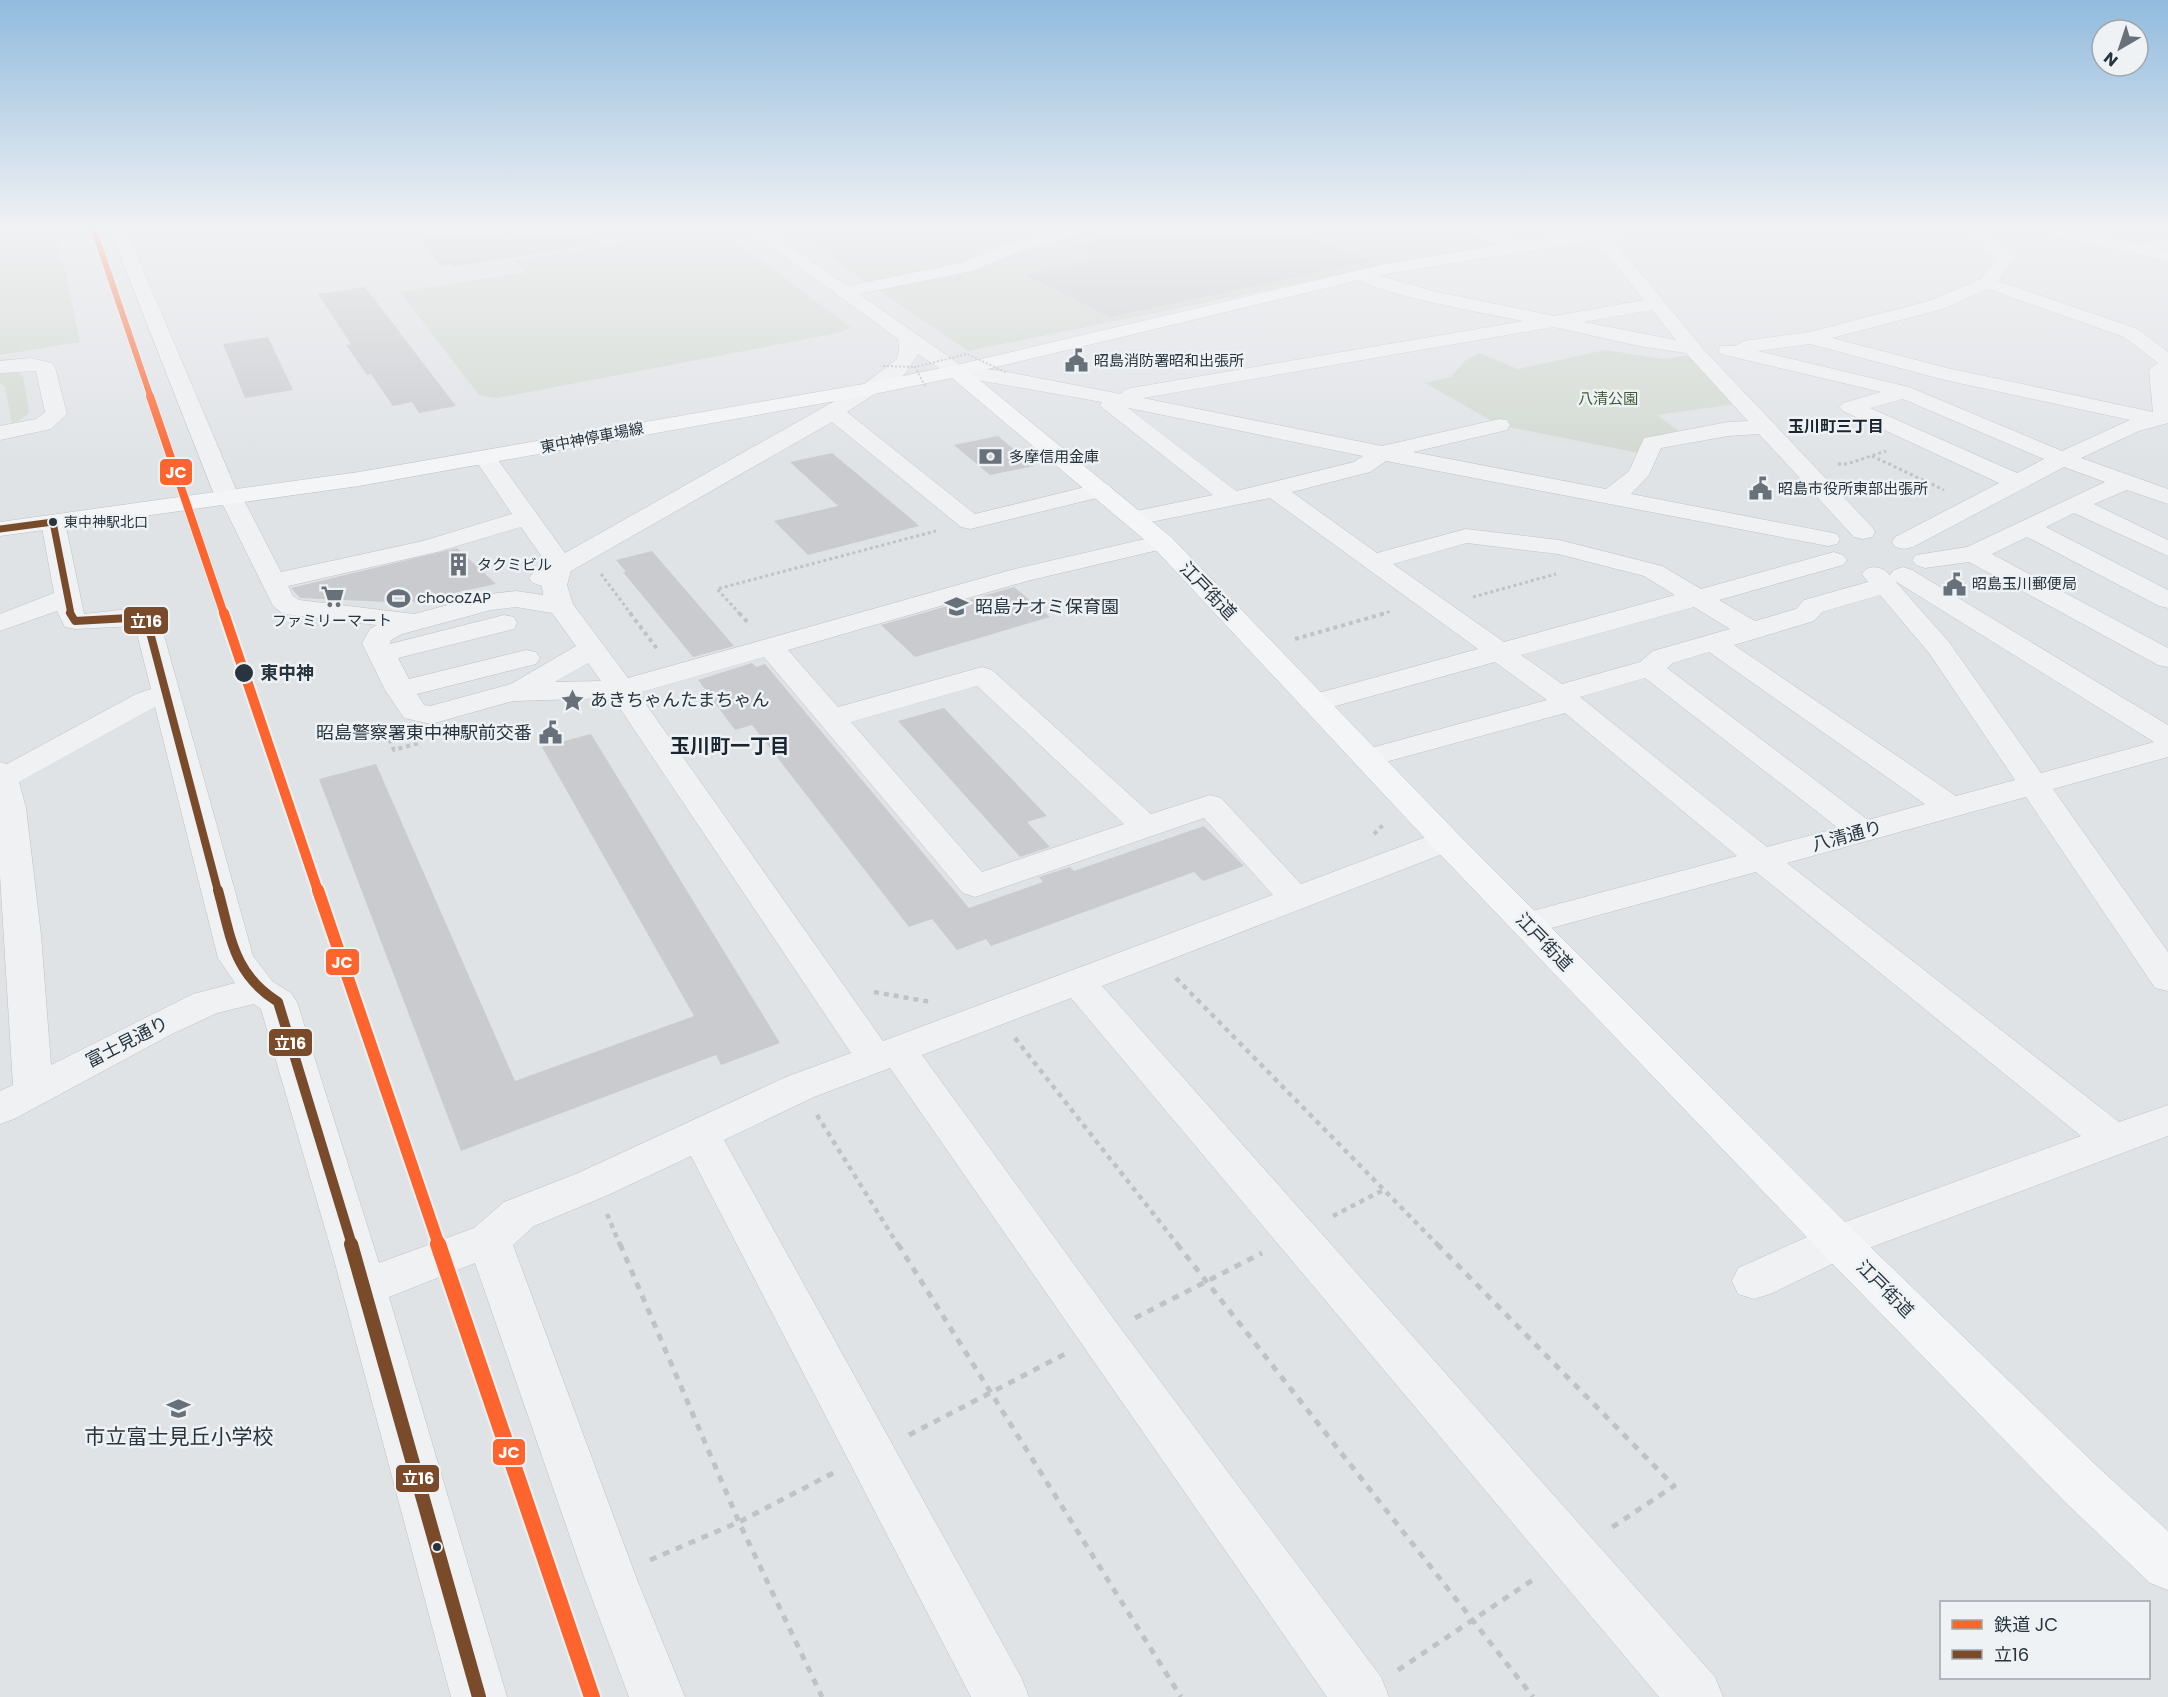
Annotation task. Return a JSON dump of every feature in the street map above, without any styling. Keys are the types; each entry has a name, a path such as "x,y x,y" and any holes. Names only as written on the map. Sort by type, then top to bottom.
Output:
{"main road":[{"name":"東中神停車場線","path":"0,529 485,458 869,389 956,371 1229,306"},
{"name":"江戸街道","path":"956,371 1136,518 1161,542 1526,924 1838,1242 2082,1485 2168,1565"}],"street":[{"path":"149,306 227,497 234,504 282,600 291,607 412,621 497,613 538,580 561,566 833,412 869,389 904,363 909,353 910,344 907,336"},
{"name":"江戸街道","path":"864,306 956,371"},
{"path":"1479,306 1661,346 1695,351 1728,350 1756,344 1810,338 1931,306"},
{"path":"1231,498 1111,405 1123,400 1643,306"},
{"path":"1658,306 1695,351 1863,532"},
{"path":"2054,306 2131,333 2168,363 2159,370 2161,423"},
{"path":"1810,338 1945,374 2161,423"},
{"path":"1728,350 1904,392 2062,459 2168,497"},
{"path":"0,367 31,364 45,367 56,414 43,424 0,432"},
{"path":"956,371 1002,376 1610,497 1831,549 1859,571 1897,574 2168,738"},
{"path":"1904,392 1850,408 2017,482"},
{"path":"833,412 970,522 1101,490"},
{"path":"1904,542 2062,459 2132,426 2161,423"},
{"path":"1136,518 1274,490 1362,467 1382,453 1500,425"},
{"path":"1610,497 1631,485 1645,465 1652,443 1728,429 1765,427"},
{"path":"485,458 525,518 561,566"},
{"path":"1367,758 1564,698 1650,668 1663,657 1805,615 1813,606 1897,574 1973,554 2074,504 2128,481"},
{"path":"1274,490 1564,698 1761,859 2115,1141"},
{"path":"1984,500 2036,522 2168,600"},
{"path":"2074,504 2168,549"},
{"path":"274,581 428,547 525,518"},
{"path":"53,522 71,616 75,621 84,623 128,617 139,617 147,621 157,651 165,693 236,958 259,990 278,1002 363,1289 479,1697"},
{"path":"1314,703 1700,598 1831,549 1848,533 1863,532 1904,542 1922,554 1897,574"},
{"path":"1372,562 1466,536 1559,548 1653,571 1751,630"},
{"path":"412,621 380,634 376,643 408,705 414,712 431,715 512,692 621,689 1020,575 1161,542"},
{"path":"1973,554 2168,659"},
{"path":"561,566 555,576 553,589 561,606 886,1053 1100,1336 1361,1697"},
{"path":"1897,574 1939,648 2168,979"},
{"path":"0,623 68,597"},
{"path":"382,654 497,613 516,598 561,606"},
{"path":"497,613 533,668"},
{"path":"1712,642 1950,807"},
{"path":"770,646 975,886 1210,805 1295,898"},
{"path":"399,690 576,661 591,647"},
{"path":"512,692 533,668"},
{"path":"1650,668 1863,832"},
{"path":"831,718 981,676 1146,827"},
{"path":"33,1091 12,940 3,793 146,700 165,693"},
{"name":"八清通り","path":"1526,924 2168,748"},
{"path":"363,1289 414,1267 489,1240 519,1214 593,1184 800,1087 1446,841"},
{"path":"1077,981 1695,1697"},
{"name":"富士見通り","path":"0,1109 159,1025 196,1008 259,990"},
{"path":"1754,1281 1838,1242 2168,1120"},
{"path":"700,1134 1001,1697"},
{"path":"489,1240 610,1577 657,1697"}],"path":[{"path":"883,366 915,367 967,354 1007,374"},
{"path":"915,367 925,386"},
{"path":"1799,464 1847,464 1923,440"},
{"path":"1872,456 1984,500"},
{"path":"770,646 717,589 943,530"},
{"path":"596,567 662,656"},
{"path":"1263,648 1426,601"},
{"path":"995,1012 1533,1697"},
{"path":"800,1087 1181,1697"},
{"path":"593,1184 739,1522 822,1697"},
{"path":"610,1577 739,1522 1385,1189"}],"green space":[{"path":"0,306 73,306 80,342 0,355"},
{"path":"411,306 822,306 851,328 838,333 498,398 479,395"},
{"path":"902,306 1187,306 968,351"},
{"name":"八清公園","path":"1605,350 1663,359 1691,355 1735,404 1657,415 1684,435 1644,454 1499,425 1425,383 1451,377 1466,360 1479,353 1518,369"},
{"path":"0,371 13,371 23,376 29,411 24,417 12,423 5,387 0,383"}],"building":[{"path":"326,306 380,306 456,406 419,413 412,402 393,406 371,374 367,375 346,345 351,344"},
{"path":"1088,306 1161,306 1110,317"},
{"path":"268,337 293,390 245,398 223,344"},
{"path":"998,436 1034,466 990,475 954,445"},
{"path":"832,453 919,526 808,555 774,521 838,506 790,462"},
{"path":"457,548 496,584 408,603 300,598 291,588"},
{"path":"652,551 734,646 693,657 623,572 626,572 616,560"},
{"path":"1014,587 1050,617 915,657 881,625"},
{"path":"752,663 756,667 765,664 969,908 1043,882 1039,877 1070,867 1074,871 1204,826 1244,866 1203,881 1194,872 991,946 986,939 957,950 932,919 909,927 752,725 735,730 698,680"},
{"path":"944,708 1047,816 1027,822 1050,847 1020,857 898,721"},
{"path":"591,734 780,1043 721,1065 716,1055 461,1151 319,779 376,764 515,1081 694,1016 542,747"}],"rail line":[{"name":"JC","path":"120,306 592,1697"}],"transit line":[{"name":"立16","path":"0,529 53,522 71,616 75,621 129,618 147,621 236,958 259,990 278,1002 355,1256 479,1697"}],"place":[{"name":"昭島消防署昭和出張所","path":"1076,361"},
{"name":"多摩信用金庫","path":"991,457"},
{"name":"昭島市役所東部出張所","path":"1760,489"},
{"name":"東中神駅北口","path":"53,522"},
{"name":"タクミビル","path":"459,565"},
{"name":"昭島玉川郵便局","path":"1954,584"},
{"name":"ファミリーマート","path":"332,597"},
{"name":"chocoZAP","path":"399,598"},
{"name":"昭島ナオミ保育園","path":"957,607"},
{"name":"東中神","path":"244,673"},
{"name":"あきちゃんたまちゃん","path":"572,700"},
{"name":"昭島警察署東中神駅前交番","path":"550,733"},
{"name":"市立富士見丘小学校","path":"179,1409"}],"district":[{"name":"玉川町三丁目","path":"1836,426"},
{"name":"玉川町一丁目","path":"730,746"}]}
